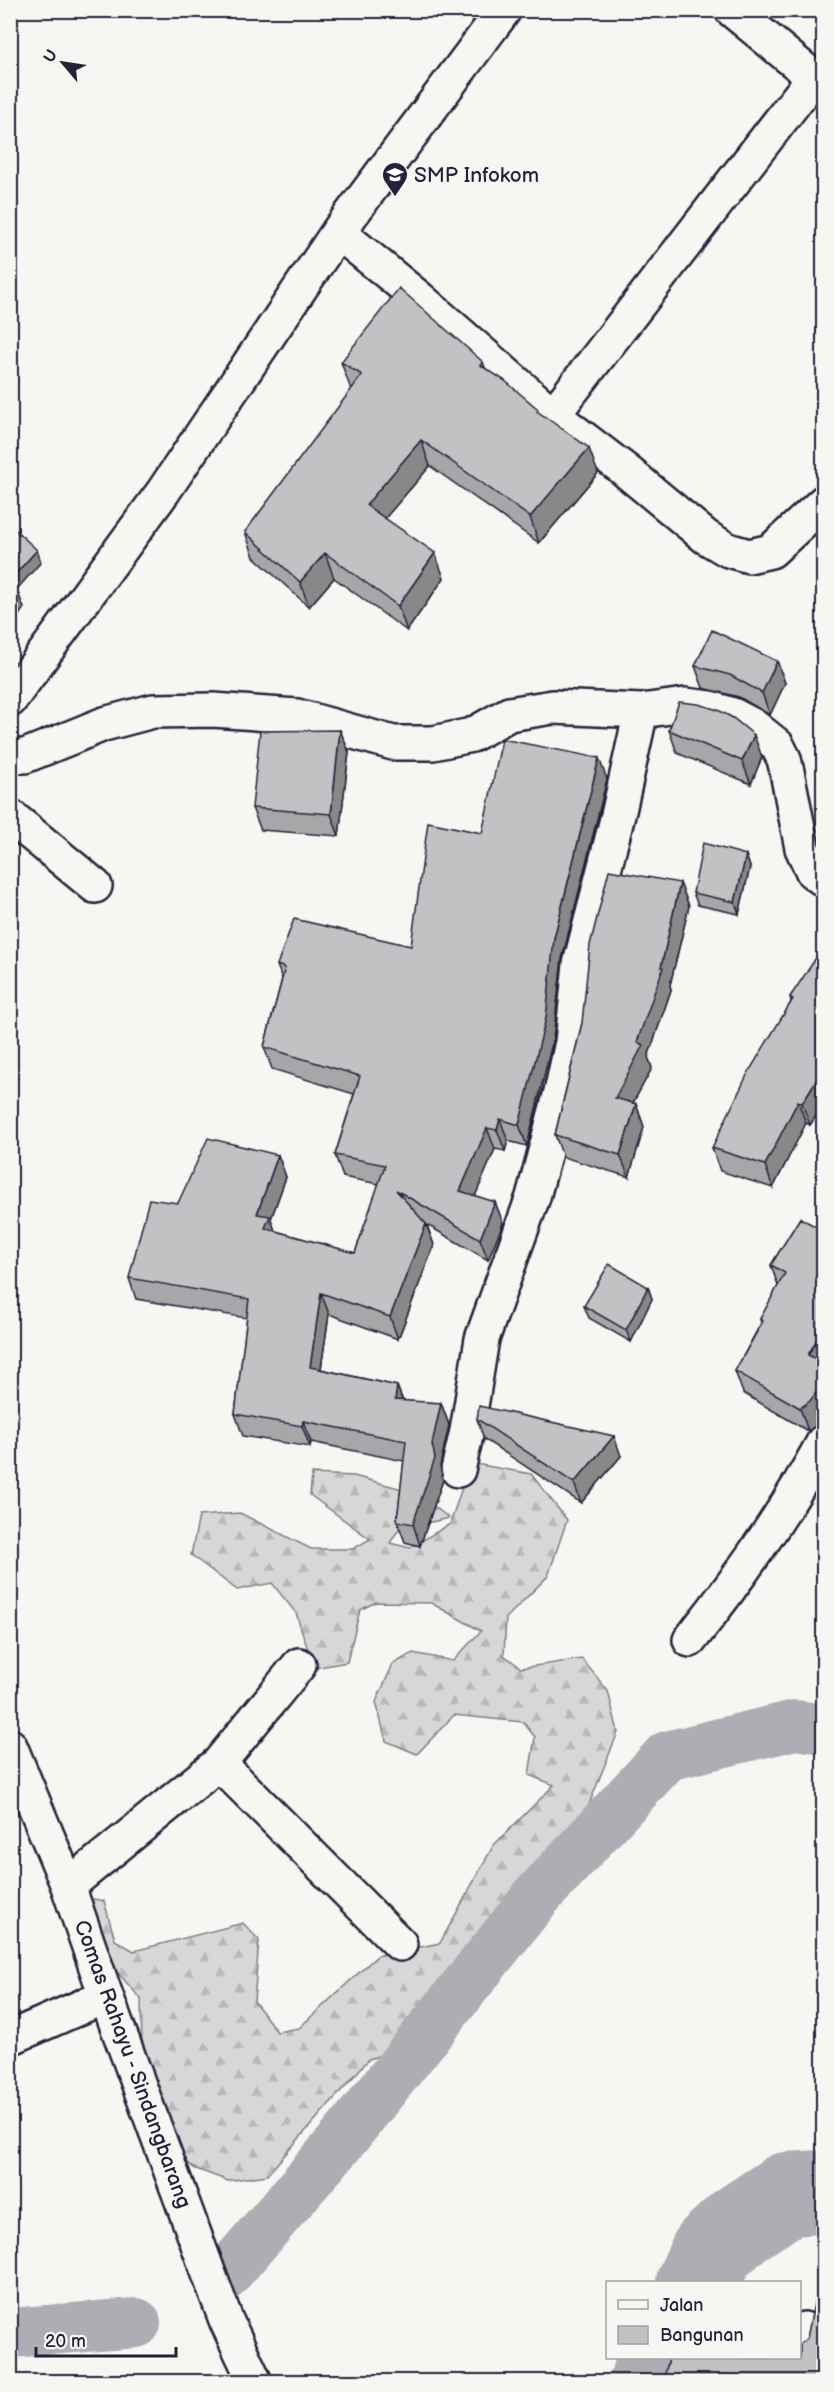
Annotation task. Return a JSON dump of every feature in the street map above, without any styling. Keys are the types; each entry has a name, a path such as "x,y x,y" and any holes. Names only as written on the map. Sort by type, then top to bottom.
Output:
{"street":[{"path":"10,700 163,492 338,232 504,10"},
{"path":"553,416 819,81 732,10"},
{"path":"338,232 420,299 553,416 625,470 706,537 728,550 749,556 771,551 824,502"},
{"path":"10,756 25,756 104,724 153,711 213,710 297,716 393,743 433,743 472,735 509,714 554,707 641,711 685,705 710,708 733,715 766,735 777,745 784,759 802,848 813,872 824,880"},
{"path":"458,1470 482,1339 533,1197 562,1088 572,1042 580,964 620,811 641,711"},
{"path":"10,816 95,886"},
{"path":"690,1640 755,1555 788,1504 824,1441"},
{"path":"68,1886 219,1763 298,1665"},
{"name":"Comas Rahayu - Sindangbarang","path":"10,1746 68,1886 106,1996 226,2320 255,2382"},
{"path":"219,1763 400,1944"},
{"path":"10,2038 106,1996"},
{"path":"794,2382 799,2359"}],"green space":[{"path":"470,1463 531,1474 567,1520 548,1576 506,1618 504,1655 521,1668 582,1659 608,1691 618,1732 547,1909 507,1964 404,2048 369,2059 267,2175 228,2181 194,2168 152,2132 143,2110 141,1999 86,1937 84,1907 94,1899 104,1901 115,1940 134,1951 243,1923 259,1940 254,2001 277,2032 299,2028 377,1956 440,1943 493,1846 554,1785 529,1775 535,1737 523,1722 454,1715 417,1754 386,1741 376,1702 393,1664 413,1653 453,1661 481,1631 431,1603 376,1602 360,1610 347,1662 314,1668 296,1613 272,1583 237,1590 191,1555 199,1516 240,1513 311,1549 353,1549 370,1539 310,1495 312,1474 354,1476 417,1493 449,1518 399,1529 390,1543 410,1548 450,1524"}],"building":[{"path":"399,288 483,362 480,365 504,380 538,409 537,411 589,448 530,517 421,440 366,505 435,553 398,606 325,553 300,582 245,532 362,375 341,362"},
{"path":"10,525 37,550 10,580"},
{"path":"10,589 19,595 10,609"},
{"path":"712,630 777,661 762,693 730,675 695,666"},
{"path":"679,702 698,704 718,710 733,718 754,735 742,761 669,730"},
{"path":"340,730 331,814 252,808 260,731"},
{"path":"502,739 599,758 554,938 546,1018 519,1125 500,1119 497,1130 487,1128 460,1191 495,1202 480,1239 396,1190 426,1224 390,1317 321,1293 310,1367 397,1386 395,1400 441,1403 432,1444 435,1458 413,1524 397,1521 406,1441 303,1421 302,1426 235,1414 249,1299 129,1278 149,1199 178,1203 208,1138 278,1155 257,1214 270,1216 265,1228 355,1253 385,1165 335,1155 360,1076 264,1047 285,968 277,965 294,919 411,946 428,822 482,833"},
{"path":"703,843 746,855 735,902 693,893"},
{"path":"609,870 680,883 661,967 663,968 637,1042 643,1045 615,1098 636,1104 620,1155 555,1135 582,1023 590,945"},
{"path":"822,949 824,950 824,1068 802,1103 798,1101 765,1165 712,1148 748,1073 793,999 790,997"},
{"path":"800,1218 824,1231 824,1327 808,1355 824,1363 824,1382 810,1401 800,1408 735,1371 763,1321 760,1319 785,1273 771,1265"},
{"path":"609,1264 648,1287 626,1330 584,1306"},
{"path":"479,1406 614,1436 574,1483 477,1419"},
{"path":"817,2289 824,2291 824,2382 663,2382 669,2359 801,2359 801,2343 807,2338"}],"waterway":[{"path":"224,2277 344,2138 538,1895 667,1756 795,1725 824,1729"},
{"path":"698,2281 713,2250 740,2225 787,2194 824,2192"},
{"path":"10,2333 136,2323"},
{"path":"651,2382 662,2359"}],"place":[{"name":"SMP Infokom","path":"395,198"}]}
